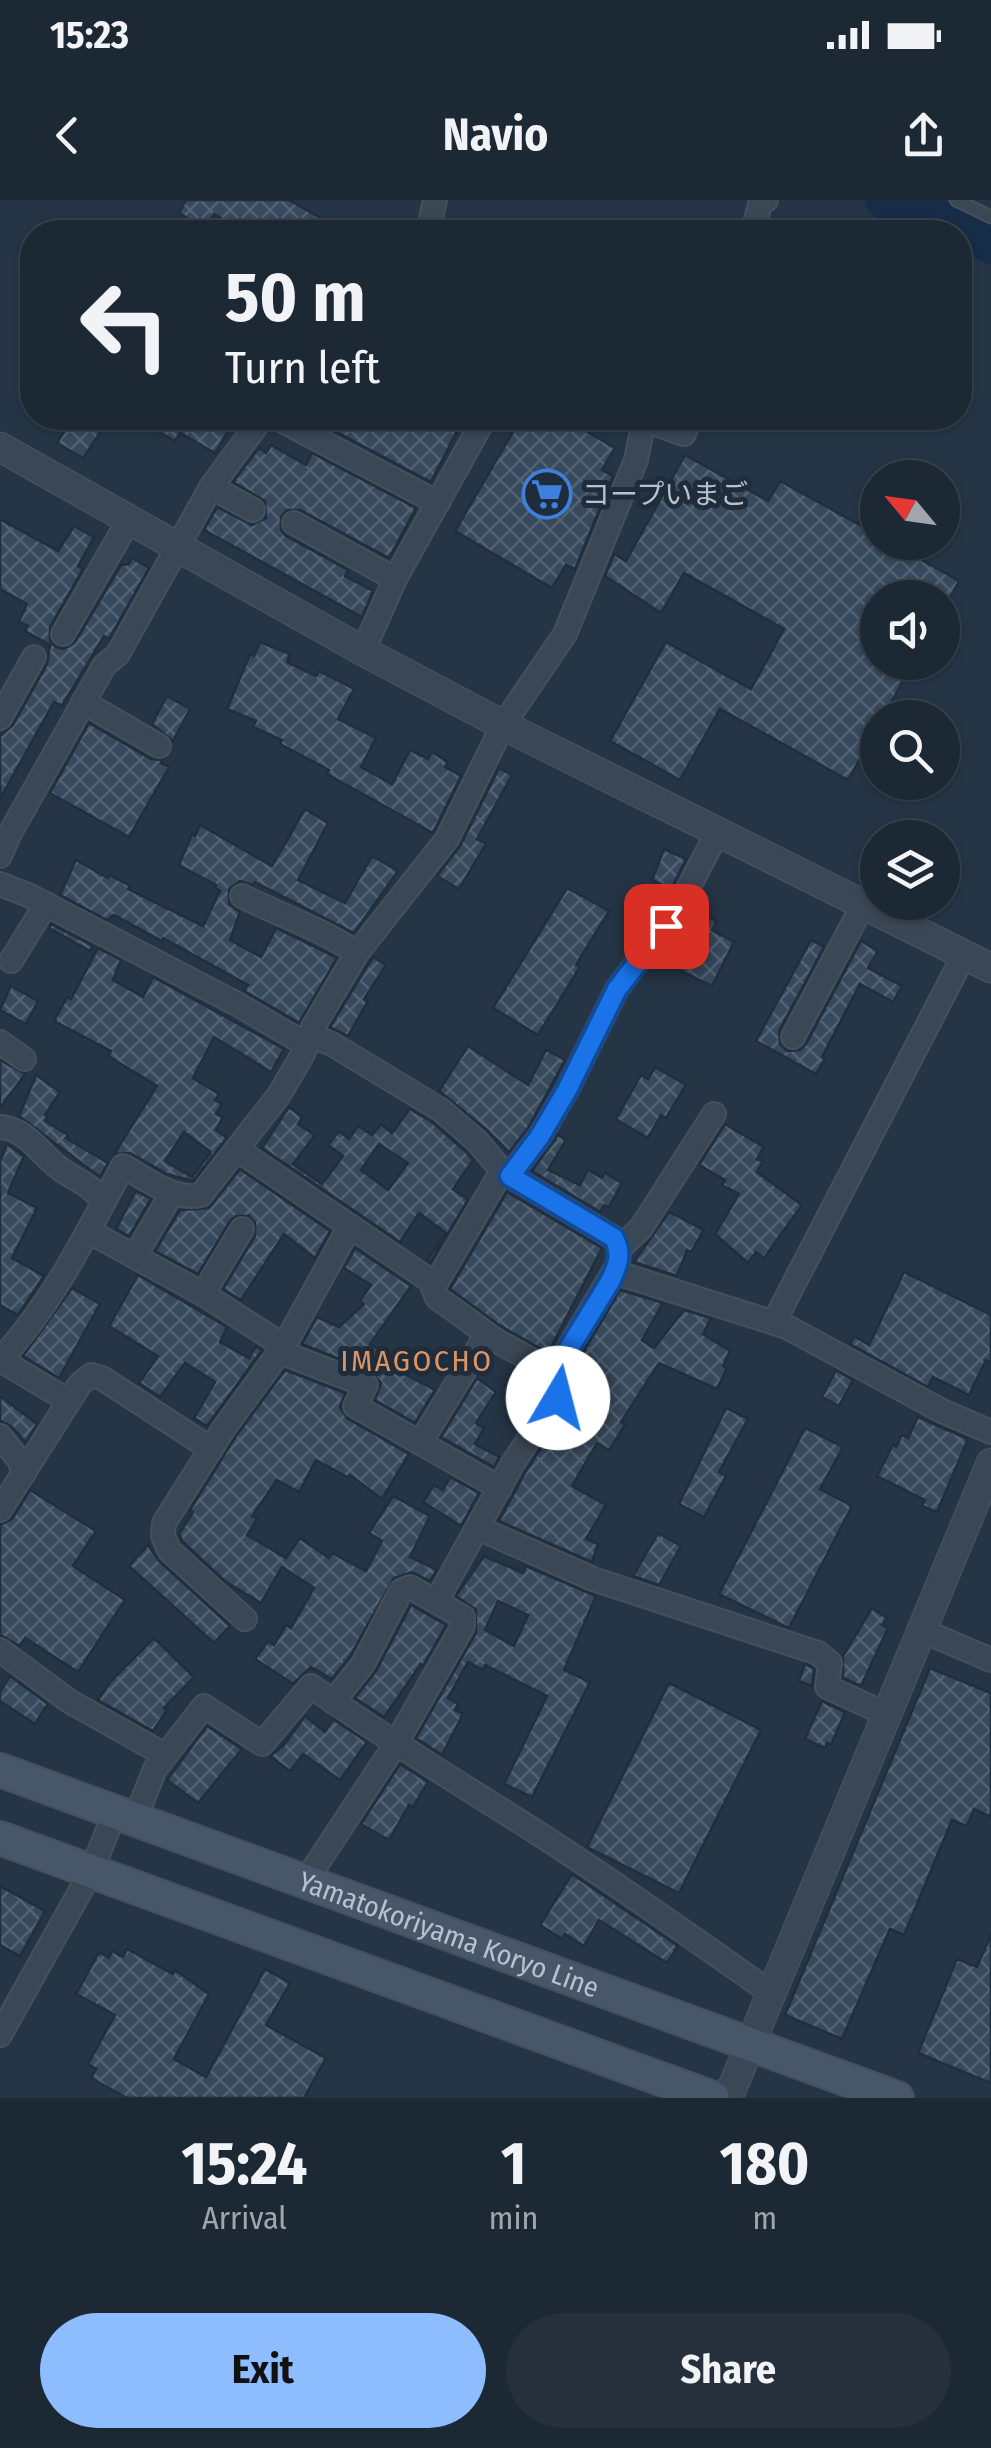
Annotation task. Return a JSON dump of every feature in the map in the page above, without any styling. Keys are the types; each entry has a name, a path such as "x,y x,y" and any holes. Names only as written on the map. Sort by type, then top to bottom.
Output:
{"main road":[{"name":"Yamatokoriyama Koryo Line","path":"0,1770 897,2098"},
{"path":"0,1838 713,2098"}],"street":[{"path":"0,856 83,702 104,666 118,654 210,487 253,430"},
{"path":"300,430 438,503"},
{"path":"362,651 395,579 476,430"},
{"path":"69,1401 0,1360 44,1309 123,1166 172,1193 186,1198 201,1195 279,1095 357,953 447,839 503,725 565,634 636,460 642,430"},
{"path":"0,447 362,651 860,904"},
{"path":"210,487 252,510"},
{"path":"63,634 129,520"},
{"path":"294,523 395,579"},
{"path":"0,718 34,657"},
{"path":"83,702 159,746"},
{"path":"436,1602 561,1390 552,1376 437,1298 433,1288 506,1173 540,1136 617,989 678,908 717,834"},
{"path":"0,884 308,1040 332,1044 441,1110 506,1173 614,1238 617,1261"},
{"path":"256,897 357,953"},
{"path":"11,961 46,904"},
{"path":"793,1036 860,909"},
{"path":"893,920 991,968"},
{"path":"774,1322 964,955"},
{"path":"0,1042 24,1060"},
{"path":"552,1376 617,1261 714,1114"},
{"path":"0,1127 29,1138 56,1166 96,1191 103,1203"},
{"path":"238,1150 435,1284"},
{"path":"135,1256 172,1193"},
{"path":"245,1619 170,1550 163,1536 164,1523 282,1349 350,1226"},
{"path":"88,1230 203,1294 282,1349 366,1386 355,1406 500,1488"},
{"path":"203,1294 242,1230"},
{"path":"617,1261 774,1322 942,1411 991,1432"},
{"path":"420,1443 486,1334"},
{"path":"0,1510 80,1384 91,1376 102,1378 211,1449"},
{"path":"0,1436 24,1473"},
{"path":"728,2098 991,1463"},
{"path":"478,1528 592,1579 818,1654 830,1664 826,1688 886,1714"},
{"path":"305,1882 395,1745 463,1626 463,1617 410,1588 402,1591 363,1664 332,1702"},
{"path":"921,1630 991,1660"},
{"path":"0,1650 69,1701 165,1755"},
{"path":"0,2034 154,1768 204,1706 262,1744 311,1686 395,1745 552,1842 771,1992"}],"lane":[{"path":"956,200 991,217"}],"building":[{"path":"186,200 289,200 324,220 224,220 214,214 210,220 190,220 179,213"},
{"path":"65,430 102,430 83,458 57,443"},
{"path":"155,430 228,430 215,453 180,433 175,441"},
{"path":"333,430 457,430 431,482"},
{"path":"514,430 584,430 615,448 602,470 613,476 575,569 566,565 552,588 455,531"},
{"path":"271,445 306,465 312,453 416,508 389,558 300,510 287,510 281,517 281,530 286,536 348,570 345,576 373,591 362,617 204,530 217,507 252,525 266,518 265,501 233,482 259,448 266,453"},
{"path":"685,455 768,501 780,481 860,525 860,560 922,560 957,580 860,580 860,680 903,680 893,700 860,700 860,759 848,780 720,709 680,780 610,741 666,642 751,689 784,629 684,573 661,613 605,576 614,554 626,561"},
{"path":"0,519 58,551 74,526 94,537 78,566 83,569 50,627 50,641 56,647 64,649 75,642 121,565 129,564 132,558 149,568 109,639 104,636 62,706 54,702 0,799 0,736 13,725 47,664 50,645 25,631 28,626 19,621 27,604 0,589"},
{"path":"260,642 290,654 287,662 316,676 319,671 354,689 338,719 376,738 361,767 392,784 410,750 428,759 432,752 448,762 445,767 461,776 433,833 327,774 329,770 280,744 282,740 253,727 256,721 227,709 250,654 254,656"},
{"path":"167,696 190,709 173,741 152,724"},
{"path":"89,723 169,767 129,837 50,793"},
{"path":"499,768 512,775 477,839 486,844 459,889 437,876 460,846"},
{"path":"305,809 328,823 298,880 345,903 372,856 398,871 354,933 255,882 253,885 240,881 229,889 229,904 240,912 230,940 261,957 276,928 337,958 299,1023 244,991 248,985 163,938 162,941 114,915 107,920 60,895 76,860 203,926 220,891 179,865 192,834 195,836 200,825 272,866"},
{"path":"664,849 686,859 671,889 652,880"},
{"path":"567,888 609,911 538,1035 493,1008"},
{"path":"694,910 717,921 712,930 734,942 712,986 667,964 673,952 668,949"},
{"path":"51,924 93,946 90,951 49,928"},
{"path":"811,940 824,947 779,1031 780,1044 787,1051 800,1050 806,1044 861,941 878,951 868,968 902,986 893,1002 860,984 816,1074 756,1041"},
{"path":"98,948 121,960 113,980 143,997 153,977 284,1049 271,1072 214,1037 193,1078 219,1094 215,1100 222,1104 216,1114 223,1117 216,1130 227,1138 193,1181 167,1174 130,1153 114,1154 157,1086 108,1056 111,1051 54,1021 67,997 71,999","holes":["184,1132 211,1152 192,1177 165,1161"]},
{"path":"373,957 386,965 364,999 368,1001 348,1036 330,1027"},
{"path":"11,986 38,1001 26,1024 0,1010"},
{"path":"468,1046 528,1085 546,1050 565,1060 528,1128 509,1152 439,1091"},
{"path":"0,1060 25,1074 0,1108"},
{"path":"655,1067 686,1085 648,1138 616,1119 641,1075 648,1079"},
{"path":"36,1075 60,1092 45,1121 108,1163 100,1177 19,1116"},
{"path":"289,1107 302,1117 298,1124 315,1135 293,1164 322,1184 343,1156 328,1145 339,1131 349,1139 358,1126 372,1135 381,1124 392,1133 410,1109 432,1122 473,1160 453,1189 468,1200 430,1263 427,1261 446,1233 419,1213 400,1242 262,1148","holes":["379,1144 408,1163 388,1190 361,1170"]},
{"path":"725,1124 764,1147 757,1159 763,1162 757,1172 802,1205 764,1258 756,1252 748,1263 715,1234 739,1194 722,1185 725,1180 699,1165"},
{"path":"558,1135 566,1140 548,1170 580,1185 588,1170 602,1178 605,1173 622,1183 609,1207 604,1205 600,1212 532,1171"},
{"path":"7,1144 24,1156 8,1193 37,1208 12,1258 44,1276 18,1315 0,1305 0,1162"},
{"path":"240,1169 330,1231 315,1258 284,1234 241,1300 223,1289 255,1236 255,1223 249,1216 236,1216 230,1221 198,1274 155,1251 180,1210 209,1208"},
{"path":"136,1191 151,1199 129,1236 116,1229"},
{"path":"507,1192 602,1248 548,1353 499,1325 450,1289"},
{"path":"669,1212 704,1230 691,1252 687,1250 677,1276 634,1262"},
{"path":"355,1248 411,1286 370,1344 387,1354 382,1362 435,1390 415,1423 375,1400 381,1383 372,1372 302,1344 317,1317 339,1327 364,1304 360,1301 371,1285 344,1268"},
{"path":"904,1272 991,1315 991,1362 986,1360 969,1395 933,1377 928,1387 850,1344 854,1336 869,1345"},
{"path":"138,1275 227,1327 220,1342 249,1358 256,1346 262,1350 207,1426 194,1418 215,1382 185,1363 160,1397 139,1383 158,1356 109,1326"},
{"path":"72,1288 100,1304 59,1378 23,1356"},
{"path":"620,1290 663,1303 642,1340 654,1348 684,1310 711,1318 703,1334 730,1351 717,1389 659,1363 621,1422 625,1425 609,1450 597,1443 572,1486 606,1505 586,1539 598,1544 592,1562 499,1521 526,1471 582,1385 570,1375"},
{"path":"285,1370 345,1393 340,1407 347,1418 409,1454 382,1499 350,1475 349,1478 316,1460 299,1492 277,1480 252,1516 257,1519 247,1535 286,1558 300,1538 329,1558 332,1553 366,1571 382,1541 369,1533 393,1496 430,1516 410,1557 437,1570 430,1581 412,1572 394,1578 350,1656 332,1679 311,1667 293,1684 255,1659 268,1641 274,1645 286,1625 291,1628 314,1588 282,1567 261,1603 226,1582 179,1534 236,1436"},
{"path":"836,1370 853,1380 839,1406 822,1397"},
{"path":"477,1378 496,1392 476,1423 484,1428 475,1444 499,1457 494,1467 441,1437"},
{"path":"0,1396 37,1424 26,1442 11,1426 0,1421"},
{"path":"726,1408 748,1419 719,1472 726,1476 704,1517 679,1504"},
{"path":"918,1417 968,1439 937,1512 922,1506 925,1500 877,1476 893,1445 896,1447 902,1435 908,1438"},
{"path":"805,1428 843,1447 820,1489 852,1506 789,1628 719,1594"},
{"path":"450,1477 479,1493 461,1526 423,1502 434,1485 443,1490"},
{"path":"30,1490 96,1531 73,1566 125,1600 78,1672 25,1638 20,1646 0,1635 0,1525 12,1519"},
{"path":"658,1533 681,1546 659,1585 633,1576"},
{"path":"148,1545 159,1561 230,1626 214,1643 129,1566"},
{"path":"484,1556 523,1573 526,1566 596,1596 564,1670 590,1682 532,1797 504,1784 547,1696 485,1665 483,1670 468,1662 448,1698 458,1704 455,1710 463,1714 442,1755 416,1738 476,1633 476,1610 456,1596","holes":["498,1601 528,1615 514,1646 485,1630"]},
{"path":"411,1605 446,1625 423,1666 384,1717 355,1698 376,1671"},
{"path":"872,1608 887,1618 882,1625 888,1628 861,1686 843,1678 843,1656"},
{"path":"154,1638 194,1677 164,1708 167,1710 153,1731 98,1700 111,1681"},
{"path":"805,1664 814,1669 812,1686 799,1681"},
{"path":"930,1668 991,1693 991,1817 974,1809 967,1826 952,1820 904,1935 890,1929 842,2039 785,2015"},
{"path":"10,1676 48,1704 35,1724 0,1701 0,1692"},
{"path":"669,1683 761,1730 679,1893 587,1847"},
{"path":"822,1701 845,1712 831,1745 827,1743 825,1748 805,1739"},
{"path":"305,1716 325,1732 333,1719 367,1742 340,1780 303,1754 290,1771 270,1756 284,1745"},
{"path":"207,1726 242,1749 198,1803 167,1780"},
{"path":"400,1764 428,1782 389,1840 361,1824"},
{"path":"572,1874 678,1946 667,1963 599,1920 584,1946 565,1934 562,1939 540,1925"},
{"path":"0,1886 45,1911 20,1956 0,1945"},
{"path":"991,1934 991,2083 918,2053 957,1959 977,1967"},
{"path":"127,1949 173,1974 175,1970 209,1994 174,2059 206,2077 265,1969 290,1983 266,2025 326,2058 304,2098 127,2098 91,2078 96,2069 88,2064 115,2015 76,1994 99,1952 109,1958 112,1951 123,1957"}],"waterway":[{"path":"884,200 943,220"},
{"path":"972,235 991,245"}],"place":[{"name":"コープいまご","path":"547,494"}],"district":[{"name":"IMAGOCHO","path":"417,1361"}],"route":[{"path":"558,1398 561,1390 552,1376 611,1280 619,1250 614,1238 510,1176 567,1090 617,989 666,926"}]}
